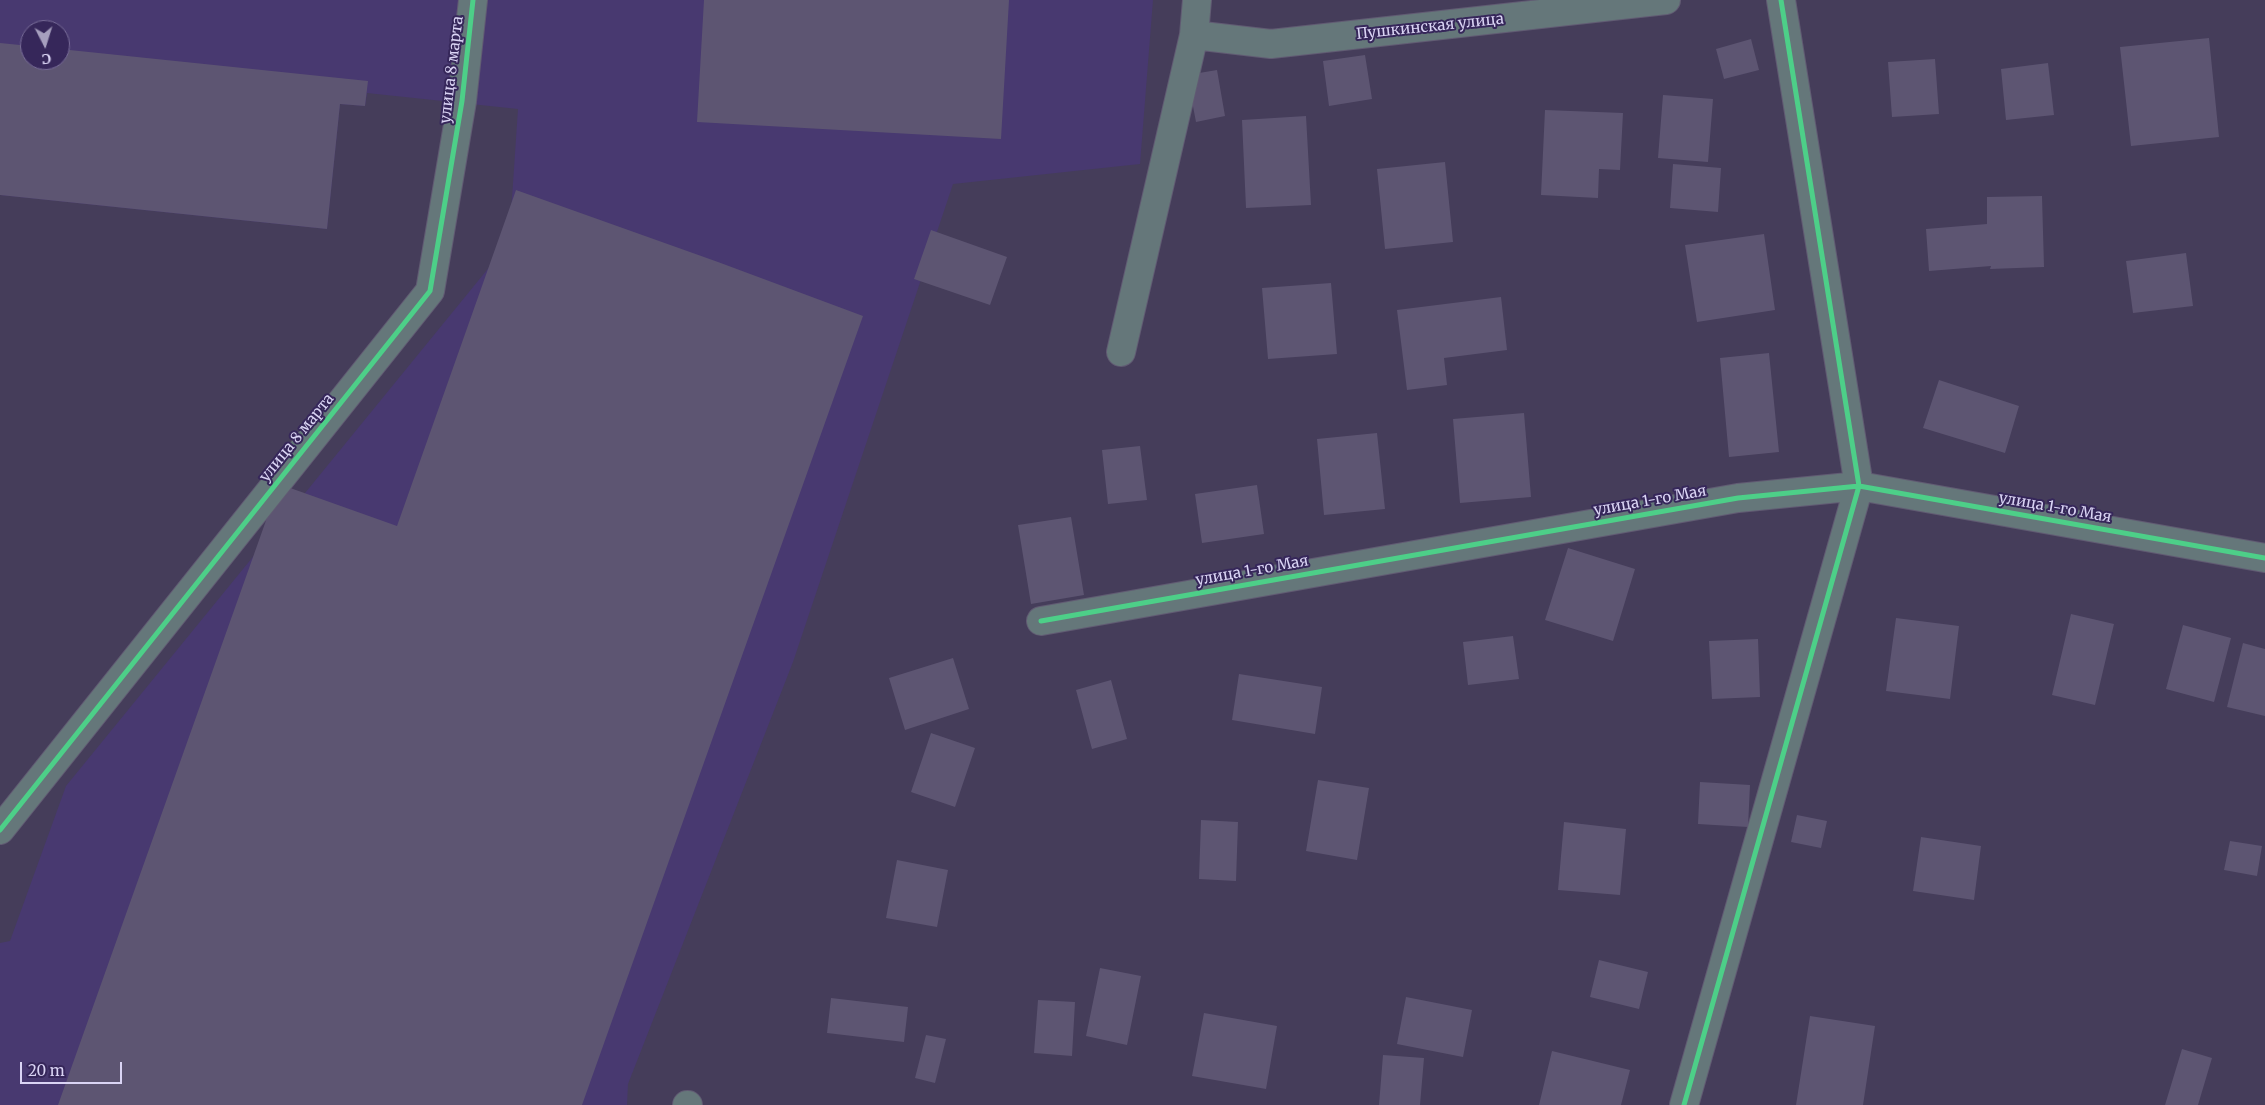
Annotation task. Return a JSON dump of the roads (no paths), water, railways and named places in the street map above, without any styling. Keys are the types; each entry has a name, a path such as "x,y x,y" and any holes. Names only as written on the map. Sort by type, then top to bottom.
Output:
{"street":[{"name":"улица 8 марта","path":"0,830 430,291 462,102 473,0"},
{"path":"1121,352 1194,34 1197,0"},
{"name":"Пушкинская улица","path":"1194,34 1271,44 1666,0"},
{"path":"1684,1105 1859,486 1780,0"},
{"name":"улица 1-го Мая","path":"1042,621 1738,498 1859,486 2265,558"}]}
